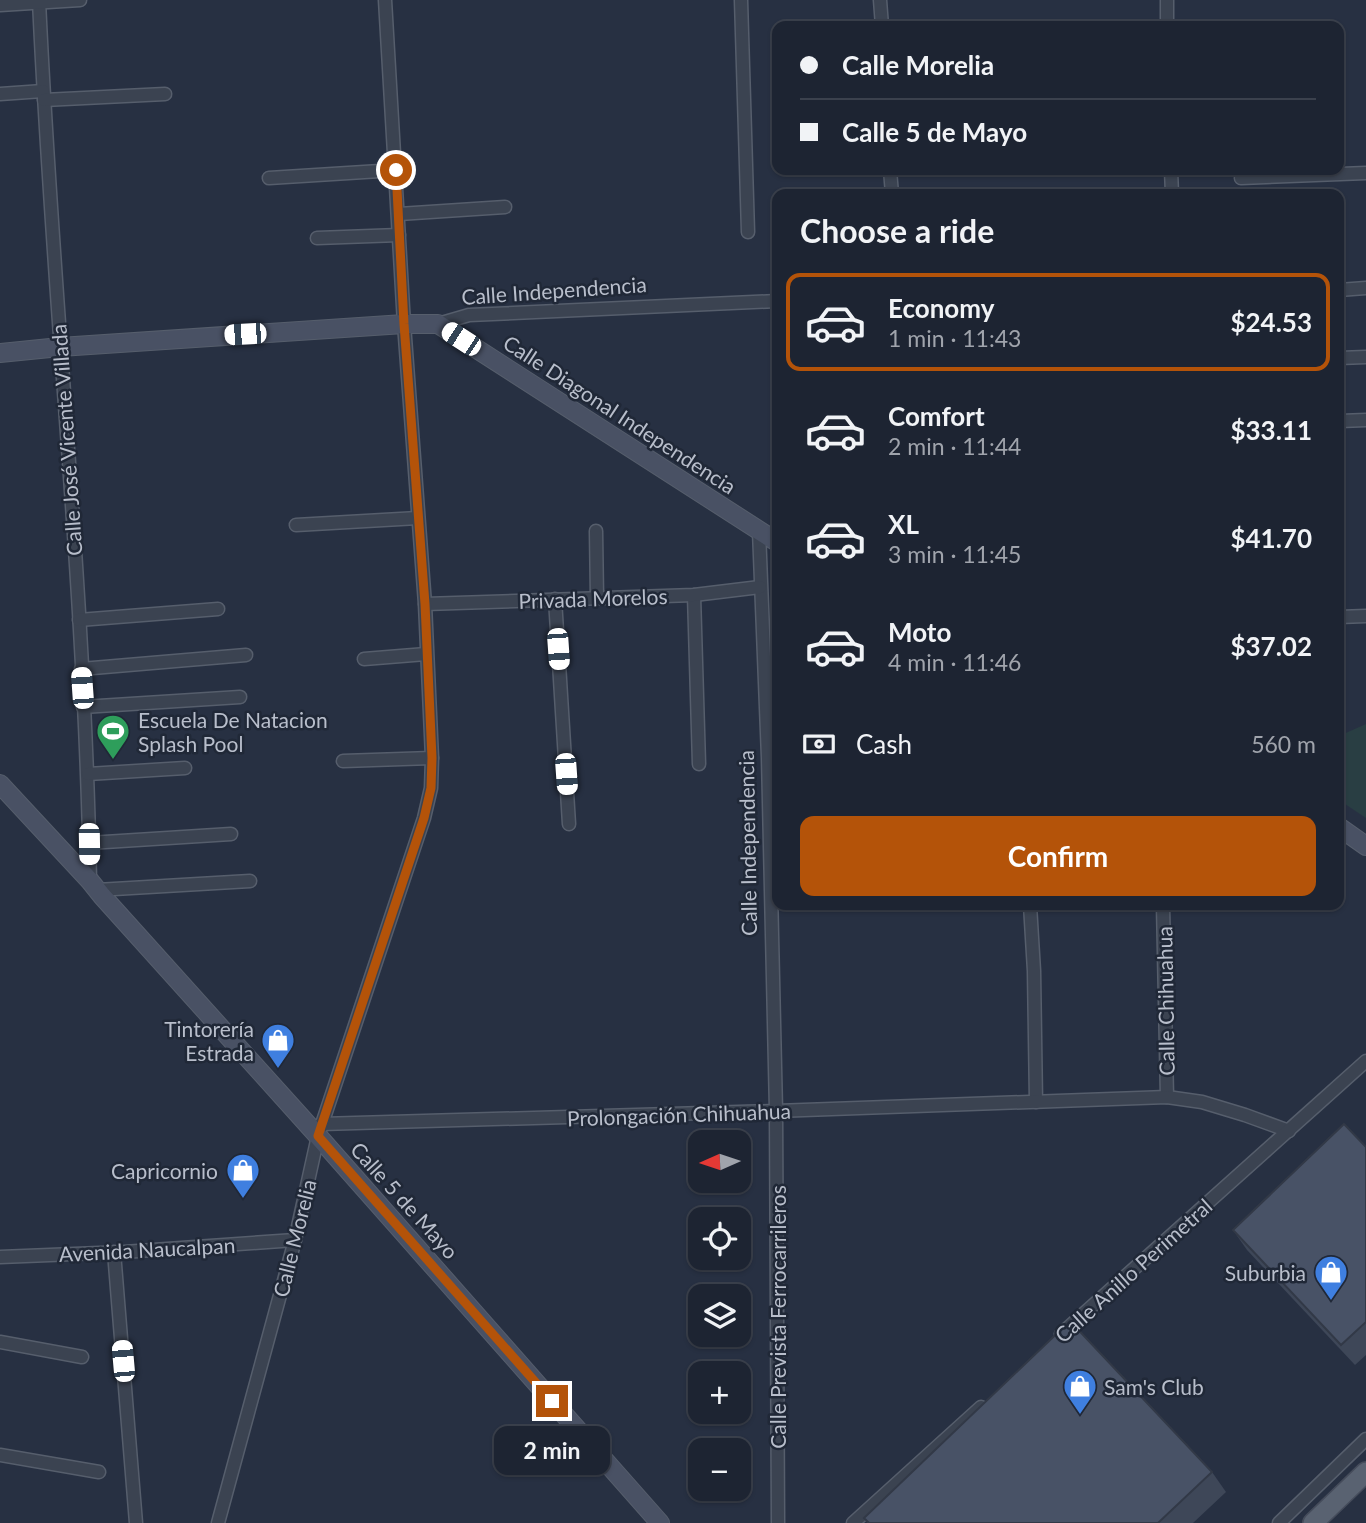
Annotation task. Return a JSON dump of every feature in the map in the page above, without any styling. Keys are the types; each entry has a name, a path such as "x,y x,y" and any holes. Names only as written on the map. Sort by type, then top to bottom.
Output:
{"main road":[{"name":"Calle Independencia","path":"0,353 60,346 438,324"},
{"name":"Calle Diagonal Independencia","path":"438,324 772,539"},
{"name":"Calle 5 de Mayo","path":"0,784 320,1130 660,1523"},
{"path":"1344,831 1366,846"},
{"path":"1313,1523 1366,1472"}],"street":[{"path":"0,5 80,0"},
{"name":"Calle Morelia","path":"218,1523 295,1240 320,1130 424,818 431,788 425,604 404,324 385,0"},
{"path":"741,0 748,232"},
{"path":"880,0 882,21"},
{"path":"1167,0 1167,21"},
{"name":"Calle José Vicente Villada","path":"39,2 79,620 93,885"},
{"path":"0,94 165,94"},
{"path":"269,178 396,170"},
{"path":"1344,174 1366,173"},
{"path":"1241,178 1316,175"},
{"path":"398,214 505,207"},
{"path":"317,238 399,235"},
{"path":"1344,290 1366,288"},
{"name":"Calle Independencia","path":"438,324 469,315 772,300"},
{"path":"1344,358 1366,357"},
{"path":"1344,421 1366,420"},
{"path":"296,525 418,518"},
{"path":"596,531 597,598"},
{"name":"Calle Independencia","path":"759,531 760,587 772,758"},
{"name":"Privada Morelos","path":"425,604 694,595 760,587"},
{"path":"694,595 699,764"},
{"path":"555,599 569,824"},
{"path":"79,620 218,610"},
{"path":"1344,617 1366,616"},
{"path":"364,659 426,654"},
{"path":"81,668 246,655"},
{"path":"83,707 240,697"},
{"path":"344,761 432,758"},
{"path":"88,774 185,768"},
{"path":"89,844 231,834"},
{"path":"93,885 250,881"},
{"name":"Calle Independencia","path":"774,910 776,1111"},
{"path":"1030,910 1036,1102 1167,1097 1202,1102 1289,1131"},
{"name":"Calle Chihuahua","path":"1163,910 1167,1097"},
{"name":"Calle Anillo Perimetral","path":"1053,1341 1366,1061"},
{"name":"Prolongación Chihuahua","path":"320,1130 1036,1102"},
{"name":"Calle Prevista Ferrocarrileros","path":"776,1111 778,1523"},
{"name":"Avenida Naucalpan","path":"0,1257 295,1240"},
{"path":"114,1252 136,1523"},
{"path":"0,1342 82,1357"},
{"path":"853,1523 993,1396"},
{"path":"1279,1523 1366,1439"},
{"path":"0,1455 99,1472"}],"green space":[{"path":"1366,724 1366,818 1344,803 1344,734"}],"building":[{"name":"Suburbia","path":"1344,1124 1366,1147 1366,1322 1341,1345 1233,1230"},
{"name":"Sam's Club","path":"1070,1321 1212,1472 1158,1523 869,1523 864,1518"}],"place":[{"name":"Escuela De Natacion Splash Pool","path":"113,761"},
{"name":"Tintorería Estrada","path":"278,1070"},
{"name":"Capricornio","path":"243,1200"},
{"name":"Suburbia","path":"1331,1302"},
{"name":"Sam's Club","path":"1080,1416"}],"route":[{"path":"396,170 404,324 425,604 431,788 424,818 318,1136 552,1401"}]}
